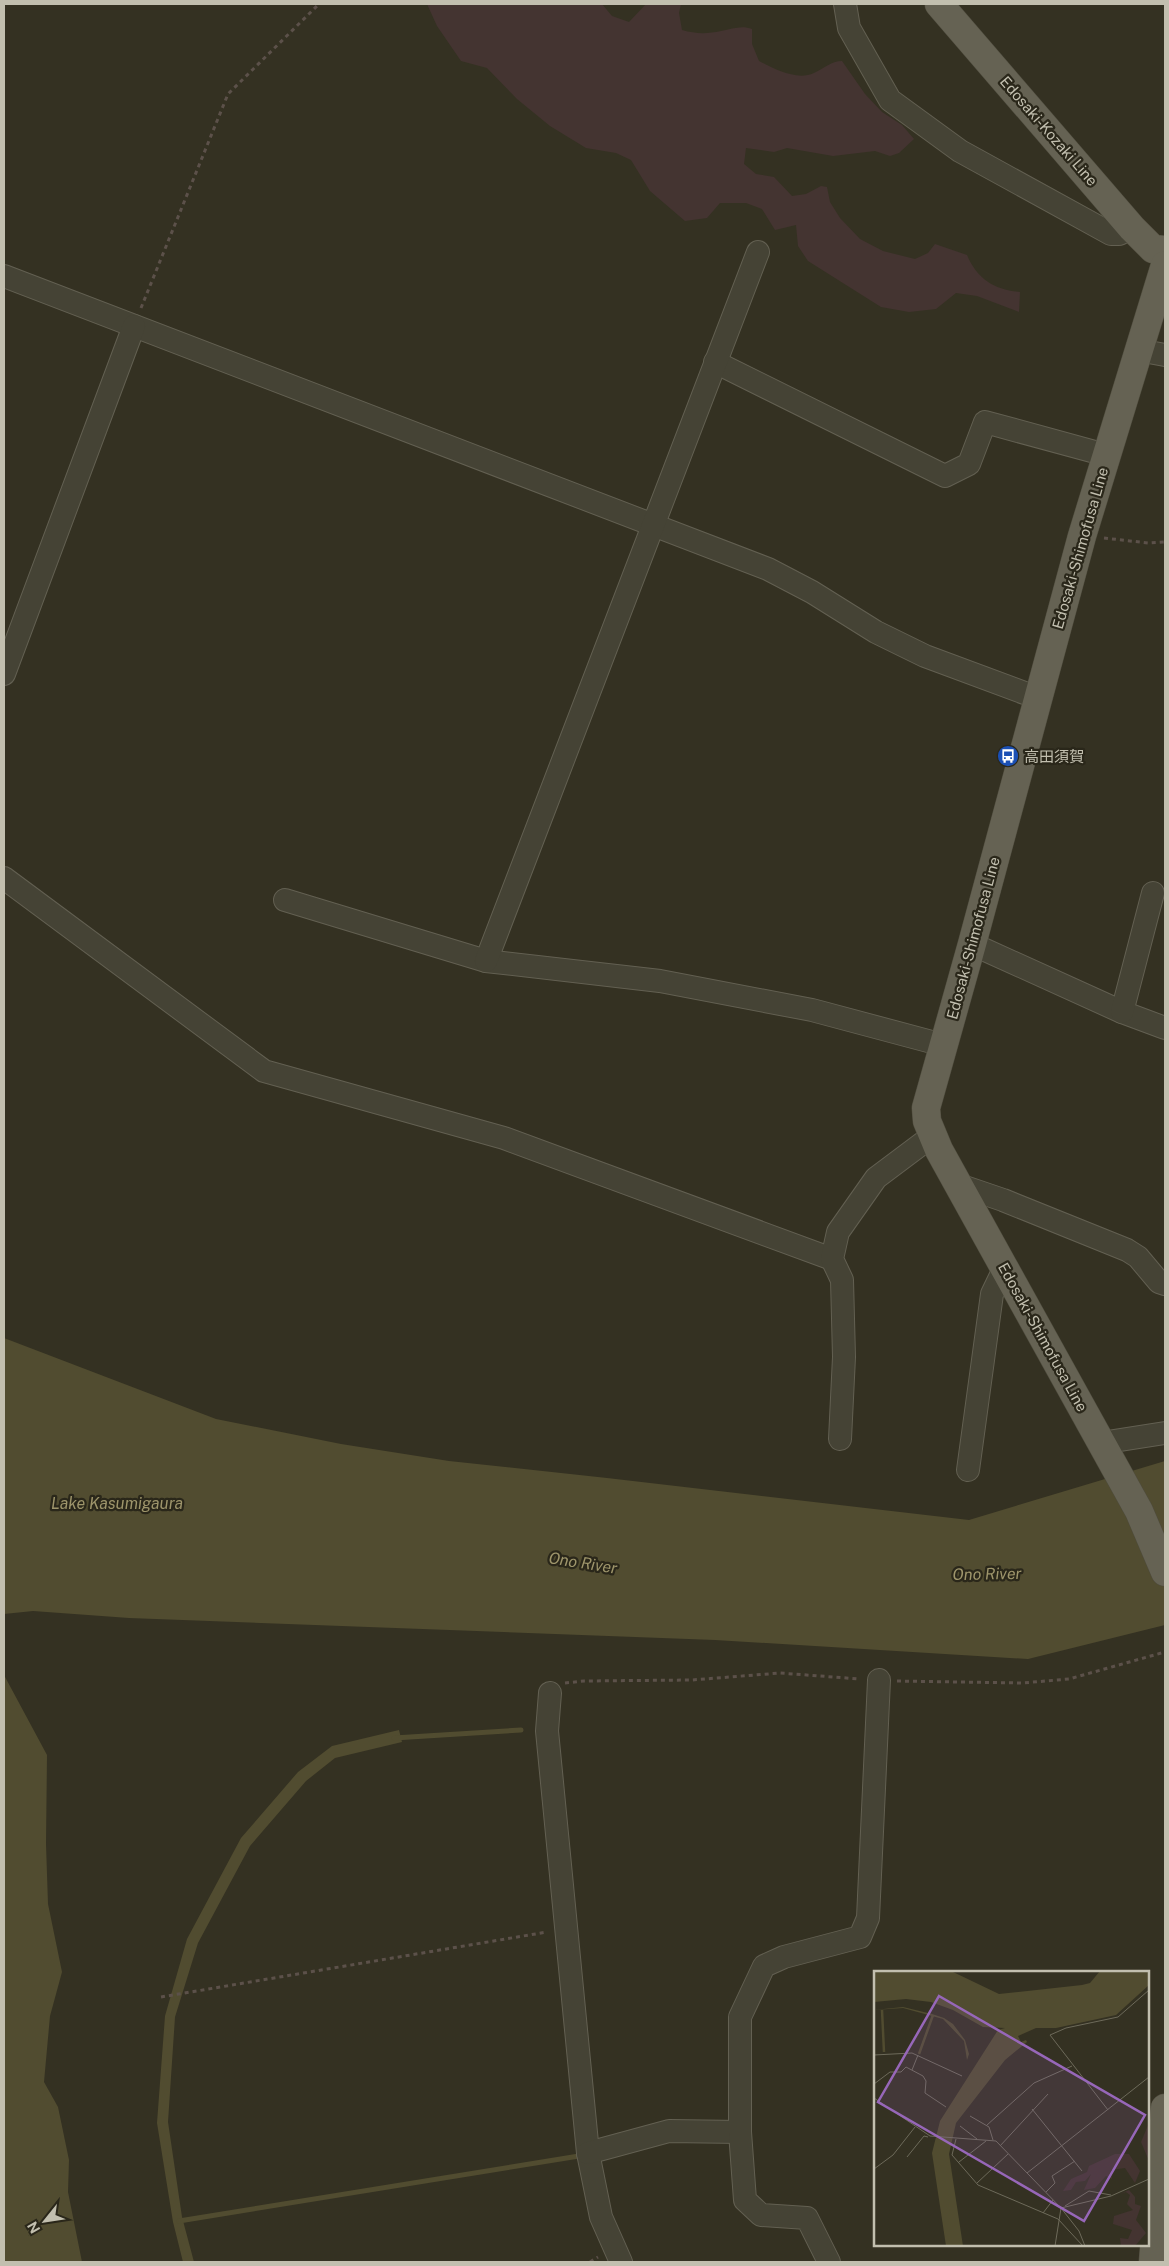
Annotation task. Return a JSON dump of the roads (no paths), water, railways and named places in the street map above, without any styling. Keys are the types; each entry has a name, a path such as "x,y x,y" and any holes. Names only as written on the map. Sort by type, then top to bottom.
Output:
{"main road":[{"name":"Edosaki-Kozaki Line","path":"939,4 1132,228 1153,249 1165,250"},
{"name":"Edosaki-Shimofusa Line","path":"1165,265 1082,536 926,1108 927,1121 932,1136 1104,1448 1151,1536 1165,1572"},
{"path":"1153,2262 1165,2108"}],"street":[{"path":"845,4 849,28 890,100 960,150 1111,234 1119,234 1132,228"},
{"path":"486,961 653,527 714,362 758,252"},
{"path":"4,276 653,527 768,569 812,592 876,632 925,656 1038,698"},
{"path":"4,674 134,326"},
{"path":"1138,350 1165,356"},
{"path":"714,362 946,476 969,464 985,422 1106,455"},
{"path":"4,878 264,1071 504,1138 832,1260"},
{"path":"1122,1012 1153,893"},
{"path":"285,900 486,961 679,985 812,1010 943,1045"},
{"path":"972,944 1122,1012 1165,1028"},
{"path":"840,1439 844,1358 842,1280 832,1260 838,1232 876,1178 932,1136"},
{"path":"959,1185 1003,1200 1127,1250 1138,1257 1159,1282 1165,1284"},
{"path":"968,1470 992,1294 1005,1267"},
{"path":"1104,1448 1165,1434"},
{"path":"828,2262 808,2218 761,2214 746,2200 740,2132 740,2017 764,1966 784,1957 860,1937 868,1918 879,1680"},
{"path":"550,1693 547,1731 588,2154 601,2217 621,2262"},
{"path":"588,2154 669,2131 740,2132"}],"water":[{"name":"Lake Kasumigaura","path":"4,1338 216,1419 341,1444 449,1461 969,1520 1165,1461 1165,1625 1028,1659 715,1640 129,1618 33,1611 4,1614"},
{"path":"4,1675 47,1755 46,1844 48,1904 62,1972 50,2016 44,2082 58,2107 69,2160 68,2192 82,2262 4,2262"},
{"path":"399,1730 402,1742 335,1758 306,1781 250,1846 198,1943 175,2017 168,2122 182,2217 194,2262 183,2262 173,2222 157,2123 165,2016 187,1939 241,1838 298,1772 332,1746"}],"waterway":[{"path":"394,1738 521,1730"},
{"path":"179,2221 579,2156"}],"place":[{"name":"高田須賀","path":"1008,756"}],"water label":[{"name":"Ono River","path":"583,1563"},
{"name":"Ono River","path":"987,1574"}]}
